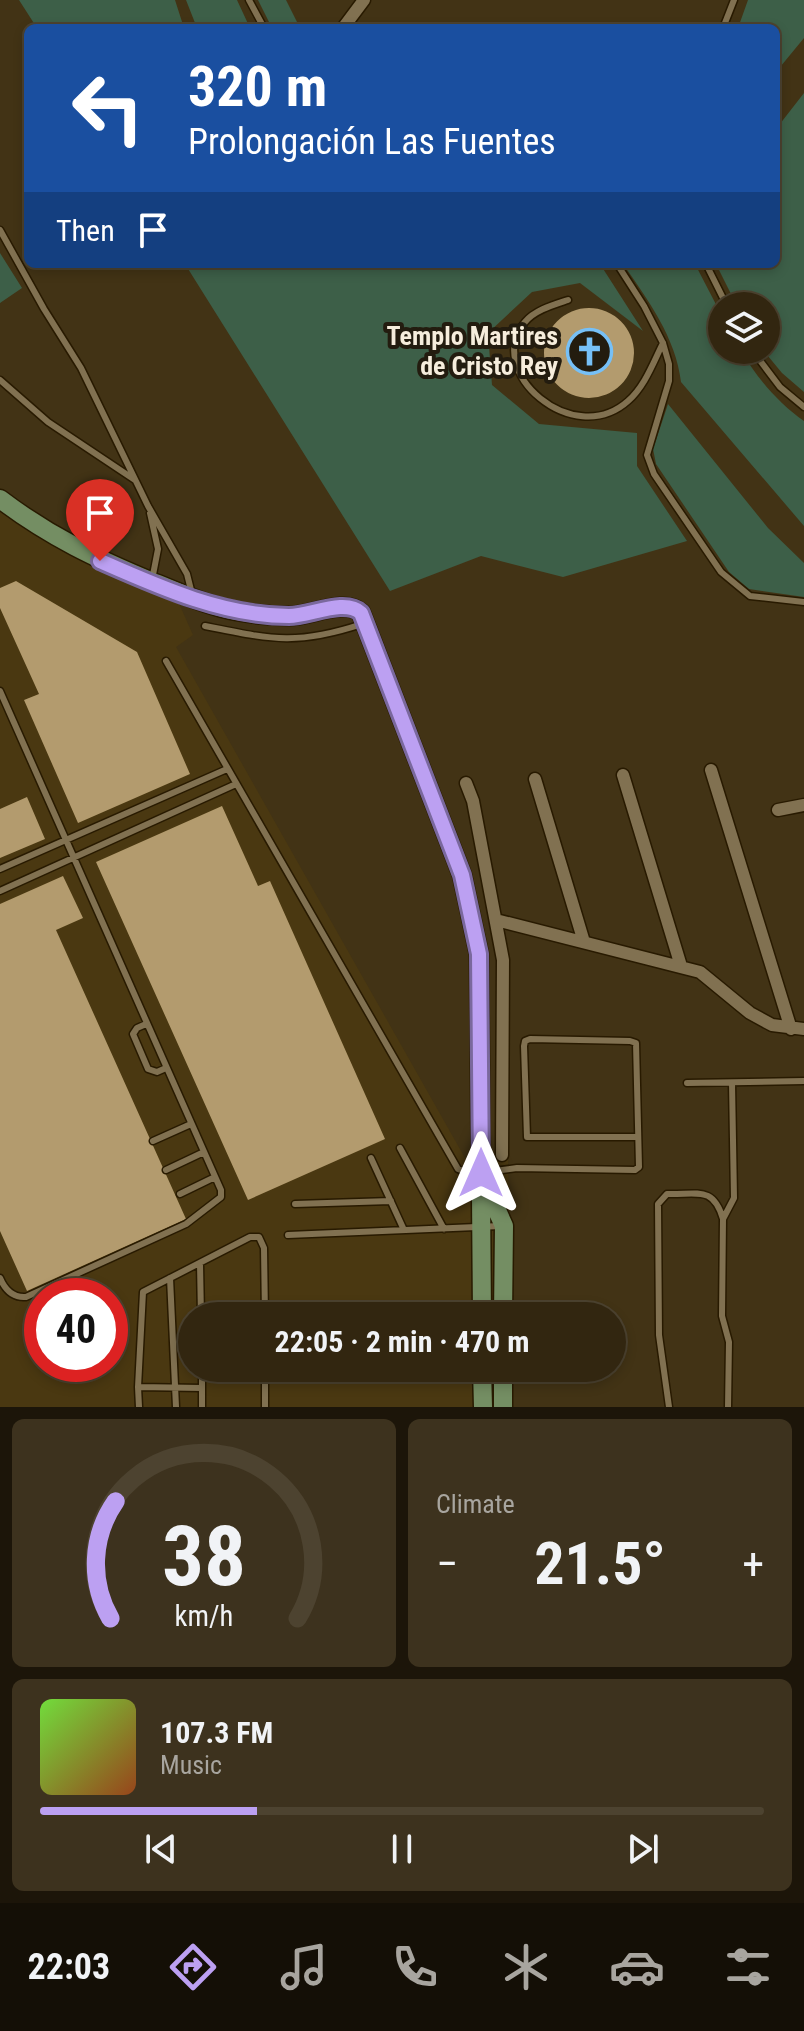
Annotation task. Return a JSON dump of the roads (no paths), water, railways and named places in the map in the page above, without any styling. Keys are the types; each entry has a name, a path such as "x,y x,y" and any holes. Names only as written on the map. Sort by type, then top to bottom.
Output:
{"street":[{"path":"346,24 364,0"},
{"path":"0,499 61,541 112,566 194,598 236,611 291,616 355,608 366,623 462,875 479,954 482,1302"},
{"path":"496,920 681,966 710,978 750,1013 772,1025 797,1029 711,770"},
{"path":"623,775 681,966"},
{"path":"535,779 584,942"},
{"path":"466,783 473,801 503,960 502,1155"},
{"path":"778,810 804,805"},
{"path":"481,1173 504,1226 503,1302"},
{"path":"482,1382 483,1407"},
{"path":"503,1382 503,1407"}],"lane":[{"path":"249,0 262,24"},
{"path":"725,24 734,0"},
{"path":"0,230 37,298 81,368 148,506 173,545 194,598"},
{"path":"620,268 644,306 663,343 669,364 669,381 647,455 654,474 721,572 750,596 804,602"},
{"path":"708,268 720,292"},
{"path":"568,300 544,308 524,322 515,341 517,368 532,393 556,410 585,417 607,413 627,402 643,384 663,343"},
{"path":"763,364 780,387 804,407"},
{"path":"0,380 48,422 135,480"},
{"path":"148,506 158,549 151,581"},
{"path":"205,626 253,636 299,640 323,637 366,623"},
{"path":"166,661 458,1169 471,1174 517,1168 637,1169 639,1164 636,1043 530,1039 525,1041 527,1137 638,1137"},
{"path":"0,691 215,1177 221,1197 186,1224 26,1297 12,1294 0,1278"},
{"path":"0,869 227,769"},
{"path":"0,891 236,784"},
{"path":"146,1024 133,1034 148,1069 157,1072 166,1068"},
{"path":"687,1083 804,1081"},
{"path":"723,1219 734,1198 732,1083"},
{"path":"153,1141 191,1124"},
{"path":"400,1148 444,1229"},
{"path":"166,1170 204,1152"},
{"path":"371,1158 404,1230"},
{"path":"180,1194 215,1177"},
{"path":"669,1407 659,1335 658,1204 667,1194 710,1195 717,1201 723,1219 722,1316 729,1342 728,1407"},
{"path":"295,1204 391,1201"},
{"path":"288,1235 504,1226"},
{"path":"139,1407 141,1295 148,1288 250,1237 259,1237 264,1248 265,1302"},
{"path":"200,1264 201,1302"},
{"path":"170,1278 176,1407"},
{"path":"202,1382 202,1407"},
{"path":"265,1382 265,1407"},
{"path":"138,1387 202,1388"}],"place":[{"name":"Templo Martires de Cristo Rey","path":"589,351"}]}
